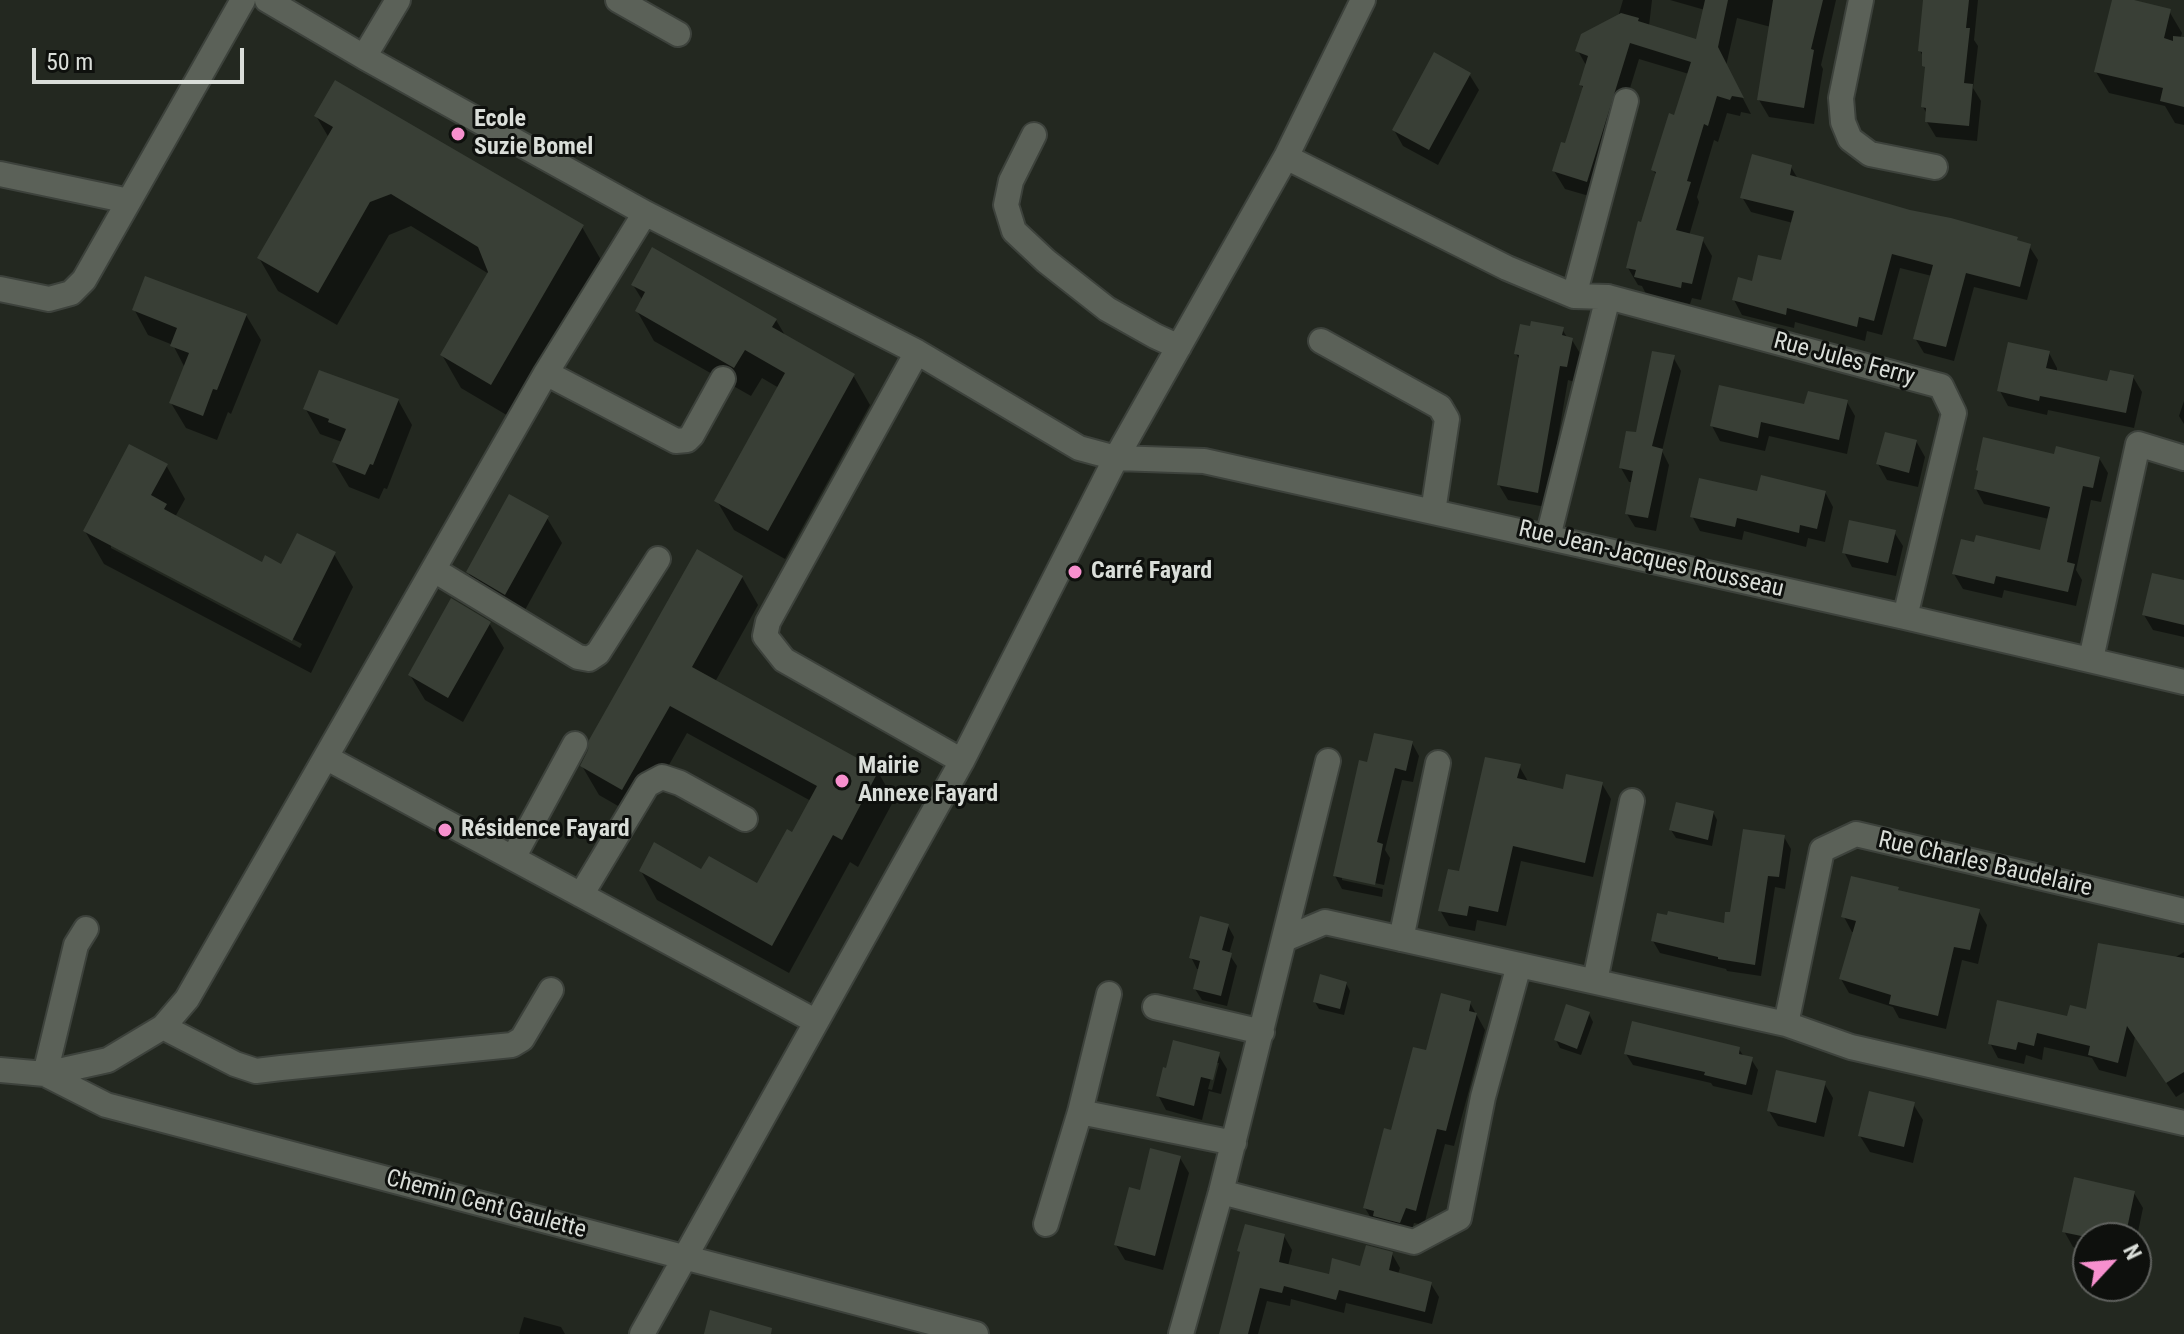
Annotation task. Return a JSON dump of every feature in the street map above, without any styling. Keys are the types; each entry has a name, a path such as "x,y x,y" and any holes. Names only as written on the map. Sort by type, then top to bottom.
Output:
{"street":[{"path":"0,289 49,299 71,293 84,280 243,0"},
{"name":"Rue Jean-Jacques Rousseau","path":"267,0 645,213 917,352 1079,448 1116,458 1204,461 2184,682"},
{"path":"364,57 398,0"},
{"path":"618,0 678,34"},
{"path":"642,1334 962,761 1116,458 1286,157 1363,0"},
{"path":"1861,0 1841,98 1843,122 1850,139 1870,154 1935,167"},
{"path":"1574,296 1626,101"},
{"path":"1034,135 1008,193 1006,205 1014,231 1046,261 1107,309 1179,347"},
{"name":"Rue Jules Ferry","path":"1286,157 1507,268 1574,296 1608,297 1941,386 1954,413 1905,617"},
{"path":"0,174 129,201"},
{"path":"86,929 76,945 45,1074 108,1060 163,1027 187,999 546,373 645,213"},
{"path":"1548,537 1608,297"},
{"path":"1321,341 1440,407 1447,419 1433,512"},
{"path":"917,352 768,622 765,636 784,660 962,761"},
{"path":"546,373 676,441 687,440 692,435 723,379"},
{"path":"2091,659 2138,444 2184,458"},
{"path":"434,570 578,657 589,659 598,653 658,559"},
{"path":"513,858 575,744"},
{"path":"327,758 815,1021"},
{"path":"1181,1334 1234,1143 1328,761"},
{"path":"1401,939 1438,763"},
{"path":"581,895 647,785 662,777 680,783 745,819"},
{"path":"1595,981 1632,801"},
{"name":"Rue Charles Baudelaire","path":"1786,1024 1822,850 1856,834 2184,911"},
{"path":"1285,939 1325,922 1786,1024 1851,1047 2184,1123"},
{"path":"1221,1192 1414,1242 1459,1218 1483,1097 1519,965"},
{"path":"163,1027 235,1064 256,1071 512,1045 522,1039 551,990"},
{"path":"1046,1224 1080,1112 1109,994"},
{"path":"1155,1007 1262,1032"},
{"name":"Chemin Cent Gaulette","path":"0,1070 45,1074 106,1105 976,1334"},
{"path":"1080,1112 1234,1143"}],"building":[{"path":"1705,0 1728,0 1718,47 1744,98 1732,96 1730,100 1717,96 1708,126 1704,124 1676,230 1704,237 1692,284 1682,282 1681,288 1634,277 1636,270 1626,268 1638,221 1641,222 1656,172 1651,170 1669,113 1674,115 1691,62 1630,43 1587,182 1552,171 1561,142 1565,143 1583,86 1579,85 1588,56 1575,51 1581,34 1621,13 1696,39"},
{"path":"1773,0 1823,0 1811,49 1814,50 1804,108 1757,100"},
{"path":"1923,0 1969,0 1966,28 1970,28 1964,83 1973,84 1969,126 1925,122 1926,108 1921,107 1925,67 1922,66 1922,52 1918,51"},
{"path":"2112,0 2134,0 2171,9 2164,38 2173,41 2173,36 2184,37 2184,107 2160,101 2163,88 2094,72"},
{"path":"1434,52 1471,73 1429,150 1392,130"},
{"path":"335,80 584,225 491,385 440,355 488,272 478,247 391,194 370,202 318,293 257,258 333,127 314,116"},
{"path":"1752,154 1792,165 1790,175 2018,237 2017,240 2031,244 2020,287 1966,273 1946,347 1913,339 1933,265 1892,254 1874,321 1859,317 1857,327 1787,308 1786,315 1732,300 1738,277 1752,281 1758,255 1781,260 1794,211 1740,198"},
{"path":"652,247 777,319 772,327 855,374 768,531 714,501 785,373 745,350 734,368 635,311 645,292 631,285"},
{"path":"145,276 247,314 217,390 213,389 203,416 169,403 189,353 170,346 177,328 132,310"},
{"path":"1531,321 1564,327 1562,335 1573,338 1567,367 1560,366 1538,493 1497,485 1519,355 1514,354 1520,324 1530,326"},
{"path":"2008,342 2050,351 2046,368 2107,381 2110,370 2134,375 2126,413 2040,396 2039,401 1997,391"},
{"path":"1652,351 1675,355 1652,446 1663,449 1648,518 1625,514 1633,471 1619,468 1626,431 1636,432"},
{"path":"319,370 399,399 373,465 370,464 365,475 332,462 346,429 303,409"},
{"path":"1719,385 1804,404 1808,391 1848,400 1839,440 1761,422 1758,438 1710,426"},
{"path":"1885,432 1917,440 1909,473 1876,464"},
{"path":"1983,437 2054,454 2056,446 2100,457 2093,488 2083,486 2067,562 2075,564 2068,592 1996,576 1994,584 1952,574 1961,539 1974,542 1976,535 2040,550 2050,507 1974,489"},
{"path":"129,444 168,464 151,495 167,504 164,509 262,562 265,555 281,564 297,533 336,552 292,641 83,531"},
{"path":"1761,475 1826,491 1817,529 1800,525 1799,533 1737,518 1735,527 1690,517 1699,478 1757,491"},
{"path":"509,494 549,516 505,595 466,572"},
{"path":"1849,520 1896,530 1888,563 1842,553"},
{"path":"697,549 743,576 692,667 879,770 842,840 833,835 772,946 639,871 654,842 701,869 709,856 757,883 787,829 792,832 817,786 670,706 622,790 580,766 589,740"},
{"path":"2152,573 2184,580 2184,625 2142,615"},
{"path":"451,598 491,622 448,698 408,675"},
{"path":"1374,733 1413,741 1406,771 1395,768 1377,842 1383,844 1375,885 1333,876 1359,760 1367,762"},
{"path":"1485,757 1521,764 1517,778 1563,789 1566,774 1603,782 1585,863 1513,846 1498,912 1469,906 1467,916 1438,911 1448,869 1459,871"},
{"path":"1676,802 1714,811 1708,840 1669,830"},
{"path":"1743,829 1785,835 1779,877 1768,876 1755,965 1718,959 1651,941 1657,913 1667,915 1668,911 1724,923 1725,912 1730,912"},
{"path":"1851,876 1980,909 1970,950 1954,947 1938,1016 1889,1004 1891,995 1839,979 1856,921 1841,917"},
{"path":"1200,916 1229,924 1222,950 1232,953 1221,996 1193,989 1200,961 1189,958"},
{"path":"2098,943 2184,958 2184,1072 2166,1083 2127,1026 2118,1063 2088,1055 2090,1046 2037,1033 2034,1046 2018,1042 2016,1050 1988,1044 1997,1000 2067,1016 2070,1005 2086,1009"},
{"path":"1320,974 1347,982 1340,1009 1313,1002"},
{"path":"1441,993 1471,1001 1469,1011 1477,1013 1446,1131 1437,1129 1416,1211 1406,1208 1400,1223 1373,1216 1374,1211 1363,1208 1384,1128 1391,1130 1413,1047 1426,1050"},
{"path":"1566,1004 1590,1012 1577,1049 1554,1040"},
{"path":"1632,1021 1740,1047 1739,1054 1753,1057 1746,1085 1704,1075 1705,1072 1624,1054"},
{"path":"1173,1040 1220,1052 1213,1080 1201,1077 1194,1106 1156,1096"},
{"path":"1776,1070 1826,1081 1816,1123 1767,1111"},
{"path":"1869,1091 1915,1102 1904,1147 1858,1136"},
{"path":"1150,1148 1181,1156 1155,1256 1114,1245 1129,1187 1140,1190"},
{"path":"2074,1177 2135,1191 2128,1222 2072,1222 2072,1234 2062,1232"},
{"path":"1245,1224 1285,1234 1279,1262 1329,1274 1332,1258 1360,1266 1366,1245 1393,1252 1389,1270 1432,1282 1425,1312 1339,1290 1336,1300 1284,1286 1282,1293 1260,1288 1248,1334 1219,1334"},
{"path":"710,1310 772,1328 771,1334 704,1334"}],"place":[{"name":"Ecole Suzie Bomel","path":"458,134"},
{"name":"Carré Fayard","path":"1075,572"},
{"name":"Mairie Annexe Fayard","path":"842,781"},
{"name":"Résidence Fayard","path":"445,830"}]}
